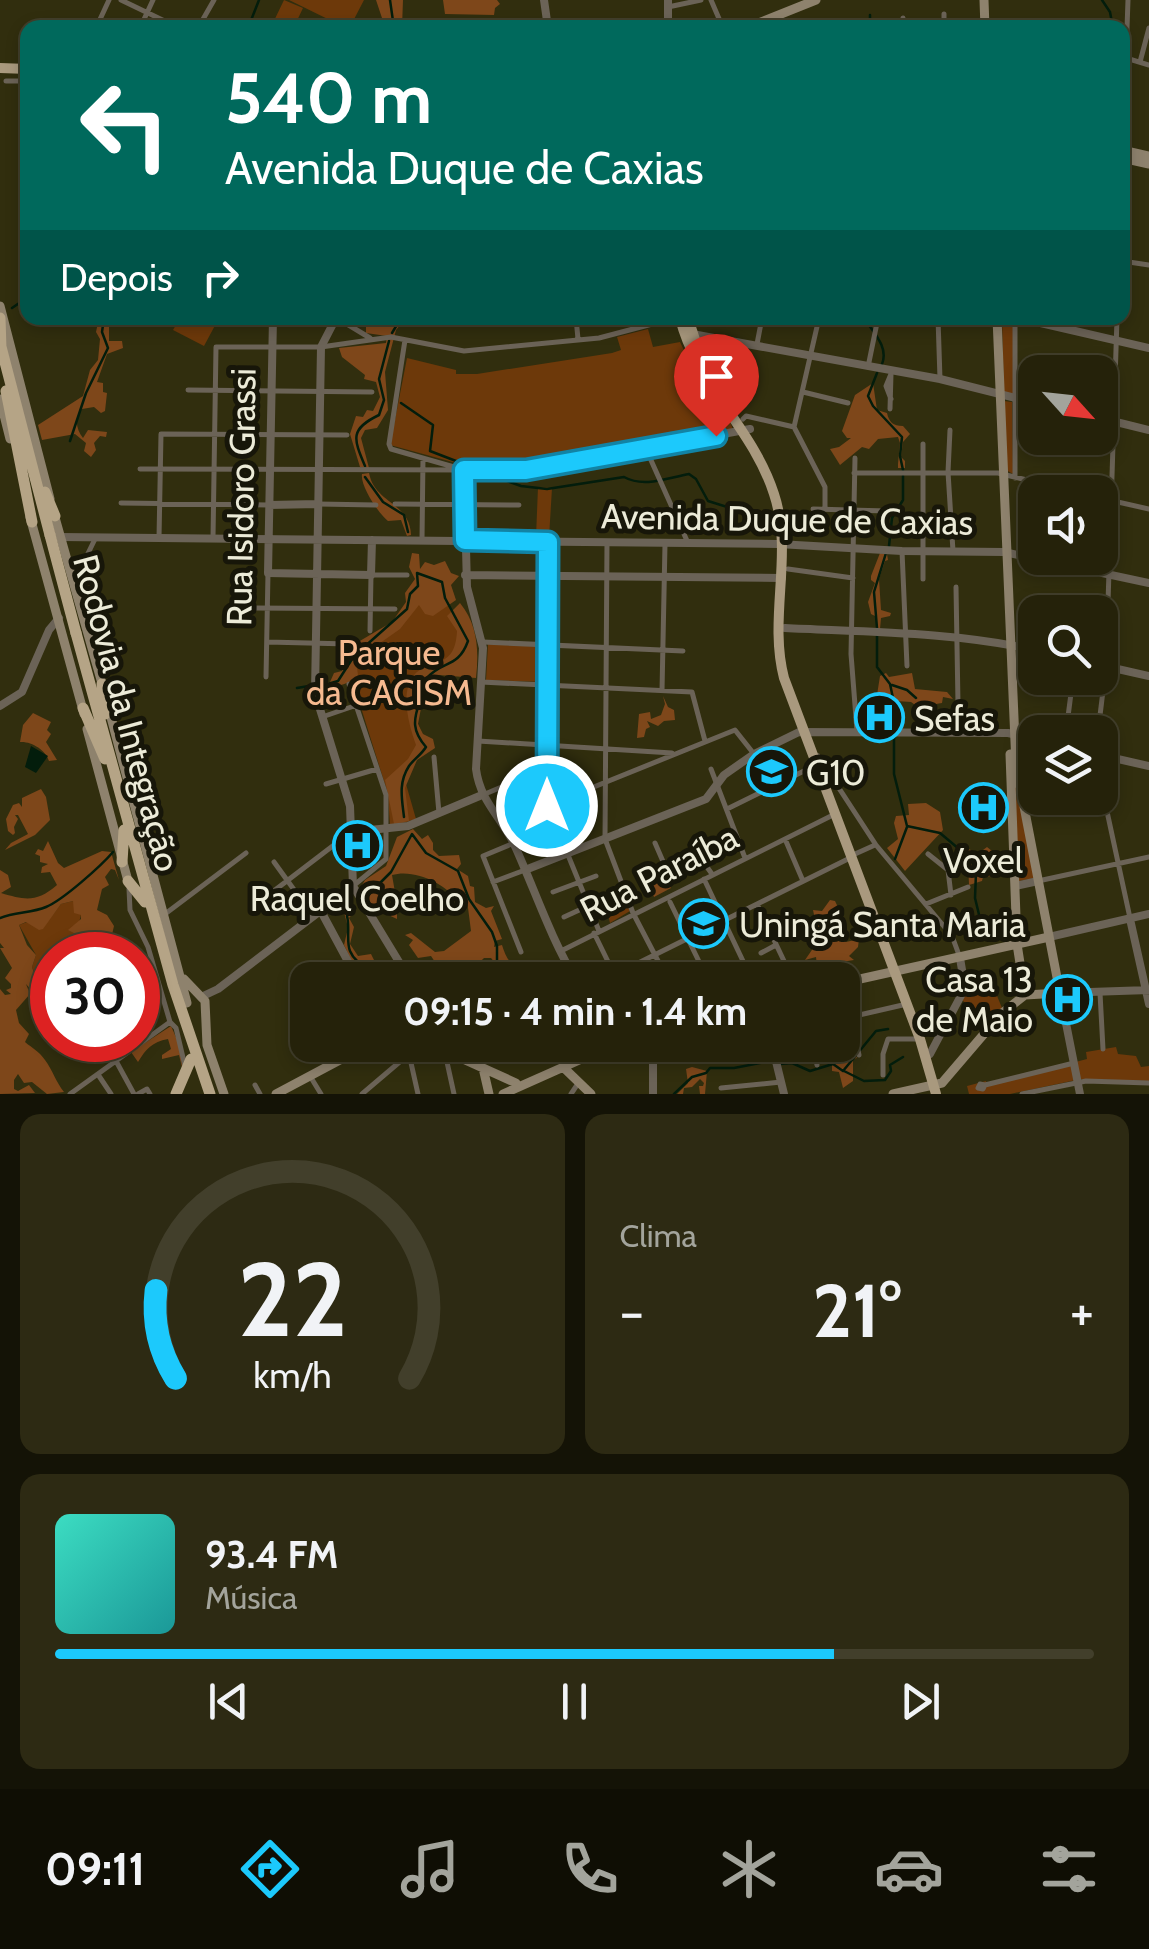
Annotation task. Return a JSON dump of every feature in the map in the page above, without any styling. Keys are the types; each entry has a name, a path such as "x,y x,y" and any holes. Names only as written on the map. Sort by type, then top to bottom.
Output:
{"highway":[{"name":"Rodovia da Integração","path":"0,318 6,393"},
{"name":"Rodovia da Integração","path":"0,370 51,536 74,634 111,752 144,882 192,1002 189,1034 206,1094"},
{"path":"6,393 24,412 54,516"},
{"path":"6,393 32,522"},
{"path":"102,684 111,752"},
{"path":"83,708 111,752"},
{"name":"Rodovia da Integração","path":"111,752 124,830 188,1064 206,1094"},
{"path":"122,862 124,830"},
{"path":"144,882 150,868"},
{"path":"128,881 145,905"},
{"path":"130,910 135,901 145,905"},
{"path":"189,1034 192,1002"},
{"path":"176,1094 188,1064"}],"main road":[{"path":"762,20 793,4 816,0"},
{"path":"779,20 828,0"},
{"path":"0,306 54,516 43,560"},
{"path":"684,325 778,486 786,544 782,669 922,1038 937,1089"},
{"path":"994,325 1015,785 1015,886 1026,995"},
{"path":"32,522 128,881"},
{"path":"51,536 72,586 102,684"},
{"path":"58,618 73,624 81,614"},
{"path":"111,752 150,868 178,970 205,1026 206,1045 224,1094"},
{"path":"818,760 854,856"},
{"path":"896,1094 937,1089 1001,1014 1026,995 1060,993 1015,785"},
{"path":"860,982 1049,937"},
{"path":"898,974 930,1054 937,1089"},
{"path":"276,1094 336,1062"},
{"path":"471,1062 521,1087"},
{"path":"483,1068 491,1094 521,1087 569,1062"},
{"path":"502,1094 572,1062"},
{"path":"563,1066 591,1094"}],"street":[{"path":"122,0 164,20"},
{"path":"144,20 153,0"},
{"path":"668,4 701,0"},
{"path":"944,14 944,20"},
{"path":"1140,62 1149,28"},
{"path":"1130,59 1149,64"},
{"name":"Rua Isidoro Grassi","path":"266,677 273,325"},
{"path":"332,325 320,347 314,693 350,806 349,889 399,962"},
{"path":"348,325 373,339"},
{"path":"577,325 578,340"},
{"path":"213,538 216,347 320,347 390,337 464,352 599,338 652,325"},
{"path":"756,346 761,325"},
{"path":"818,325 794,427 825,487 824,509"},
{"path":"868,367 877,325"},
{"path":"938,325 940,380"},
{"path":"1014,478 1017,325"},
{"path":"1048,325 1149,348"},
{"path":"1116,355 1117,325"},
{"path":"688,334 940,380 1018,399"},
{"path":"405,340 389,444 464,470"},
{"path":"890,409 892,373"},
{"path":"188,390 372,392"},
{"path":"803,392 848,403"},
{"path":"140,468 526,470 646,449 745,426 746,416 794,427"},
{"path":"1118,422 1149,430"},
{"path":"950,430 952,551"},
{"path":"159,538 162,434 347,435"},
{"path":"922,578 923,444"},
{"path":"646,449 688,543"},
{"path":"422,540 423,458"},
{"path":"855,458 852,632 857,731"},
{"path":"464,470 466,575 482,642 476,769 482,795 514,843 565,962"},
{"path":"854,473 948,472 1001,474 1018,479"},
{"path":"1118,502 1149,509"},
{"path":"120,503 376,505"},
{"path":"395,504 520,505"},
{"path":"813,509 887,511"},
{"name":"Avenida Duque de Caxias","path":"51,536 786,544 1018,555"},
{"path":"72,586 96,537"},
{"path":"370,632 372,540"},
{"path":"547,806 548,542"},
{"path":"608,542 605,839 633,913 658,962"},
{"path":"662,691 665,543"},
{"path":"902,551 907,666"},
{"path":"268,573 407,575"},
{"path":"466,575 785,574 852,578"},
{"name":"Avenida Duque de Caxias","path":"1113,575 1149,583"},
{"path":"956,587 958,704"},
{"path":"248,608 395,608"},
{"path":"0,706 22,692 58,618"},
{"path":"782,624 1018,646"},
{"path":"266,642 350,644"},
{"path":"482,642 683,651"},
{"path":"1118,669 1149,676"},
{"path":"481,682 692,692 705,741"},
{"path":"192,1002 218,989 384,863 386,795 349,684"},
{"path":"322,717 356,706"},
{"path":"501,824 736,730 754,754"},
{"path":"493,882 706,799 724,775 754,754 806,731 1018,736"},
{"path":"478,741 674,753"},
{"path":"434,757 439,813"},
{"path":"1118,759 1149,766"},
{"path":"726,810 818,760 876,845 952,936 964,988 930,1054"},
{"path":"275,890 351,832 408,826 548,768"},
{"path":"710,768 745,858"},
{"path":"326,784 378,769"},
{"name":"Rua Paraíba","path":"559,952 836,814"},
{"path":"1108,815 1149,1004"},
{"path":"785,838 803,881"},
{"path":"514,843 483,856 521,952"},
{"path":"656,843 664,866 669,868 699,856 712,874"},
{"path":"642,962 876,845"},
{"path":"567,854 609,962"},
{"path":"928,854 948,870 951,895"},
{"path":"1015,886 1149,857"},
{"path":"163,915 240,858"},
{"path":"274,862 320,913 348,962"},
{"path":"553,892 596,876"},
{"path":"704,878 744,962"},
{"path":"128,881 130,910 148,947 170,1022 176,1028 188,1064"},
{"path":"926,904 968,887"},
{"path":"670,902 699,962"},
{"path":"757,904 784,962"},
{"path":"564,916 588,906"},
{"path":"1049,937 1149,914"},
{"path":"761,953 776,945"},
{"path":"1080,1094 1060,993 1147,990"},
{"path":"1100,991 1103,1050"},
{"path":"860,1015 908,1004"},
{"path":"160,1029 170,1022"},
{"path":"883,1075 888,1039 939,1038"},
{"path":"70,1094 116,1062 136,1094 147,1090 150,1094"},
{"path":"362,1094 399,1062"},
{"path":"411,1062 418,1094"},
{"path":"444,1062 454,1094"},
{"path":"653,1062 653,1094"},
{"path":"776,1062 784,1094"},
{"path":"985,1085 1074,1063"},
{"path":"98,1074 111,1094"},
{"path":"310,1076 321,1094"},
{"path":"571,1094 579,1082"},
{"path":"721,1088 739,1091 781,1082"},
{"path":"1022,1094 1077,1082 1149,1083"},
{"path":"254,1085 260,1094"},
{"path":"372,1085 376,1094"}],"green space":[{"path":"284,0 303,8 297,20 274,20"},
{"path":"289,0 364,0 354,20 330,20"},
{"path":"176,325 215,325 204,346 173,330"},
{"path":"1002,325 1013,325 1013,396 1004,394"},
{"path":"648,329 653,347 680,342 695,373 733,430 571,458 471,467 390,445 407,358 456,370 456,374 477,374 612,353 621,350 617,337"},
{"path":"1004,401 1012,402 1013,474 1006,470"},
{"path":"538,487 552,488 549,538 536,537"},
{"name":"Parque da CACISM","path":"410,594 445,598 468,641 429,674 414,712 426,747 411,762 404,777 416,819 390,827 388,794 348,666 407,609"},
{"path":"488,644 545,647 544,682 486,680"},
{"path":"1014,786 1035,878 1019,881"},
{"path":"621,889 630,911 610,923 603,895"},
{"path":"73,901 81,915 77,932 30,932 30,944 19,925 27,922 42,929 61,904"},
{"path":"991,981 1002,1008 988,1024 962,1000 969,986"},
{"path":"1116,1047 1118,1054 1136,1056 1141,1067 1149,1066 1149,1081 1081,1079 1010,1094 969,1094 967,1086 986,1081 987,1085 1087,1059 1086,1052"}],"shaded area":[{"path":"376,0 403,0 402,20 383,20"},
{"path":"443,0 497,0 500,4 494,15 445,14"},
{"path":"98,325 109,325 109,341 122,341 123,348 107,354 97,382 103,383 103,392 107,393 105,411 101,413 94,407 82,409 78,416 77,427 83,438 88,430 107,432 106,437 100,436 94,443 96,450 91,457 84,451 86,443 75,434 42,440 38,425 83,396 90,370 98,360 100,339"},
{"path":"366,325 400,325 385,372 388,410 377,428 365,430 361,438 369,468 360,467 350,434 356,416 373,411 380,397 376,382 364,379 365,375 342,357 339,348 386,343 387,336 366,333"},
{"path":"873,383 877,410 887,413 892,423 903,426 910,434 903,442 901,457 905,468 898,468 898,437 878,439 869,449 862,447 840,465 830,449 851,438 842,431 855,395"},
{"path":"369,473 378,491 405,516 411,535 407,536 401,520 388,521 375,506 362,479 362,474"},
{"path":"412,553 419,554 420,569 425,562 434,565 445,561 451,573 459,576 451,585 456,600 433,616 425,614 419,605 400,629 356,660 358,675 354,679 317,695 317,684 330,682 334,673 342,671 353,645 392,622 406,602 405,593 415,579 409,567"},
{"path":"880,553 887,554 888,560 879,579 881,610 891,613 881,618 880,629 876,630 877,617 871,614 868,602 875,583 871,576"},
{"path":"460,603 471,620 476,639 476,678 439,675 426,682 418,724 423,734 433,739 435,748 417,760 405,788 409,821 394,824 385,780 408,759 416,745 408,718 407,689 415,674 452,652 457,631 447,616"},
{"path":"886,673 889,677 912,673 915,689 947,692 953,699 943,697 942,703 918,707 911,702 896,701 891,705 884,696 877,695 880,676"},
{"path":"663,696 674,710 675,720 658,726 647,721 650,727 644,737 637,738 639,714 650,712 651,719 661,715"},
{"path":"33,713 51,722 46,742 57,760 49,761 38,747 20,742 23,725"},
{"path":"31,746 48,756 36,773 25,767"},
{"path":"41,789 50,820 35,835 5,850 28,834 18,815 15,833 8,831 6,819 13,805 19,803 22,807 22,798"},
{"path":"926,803 940,812 943,830 905,871 887,848 898,839 896,816 909,815 908,804"},
{"path":"413,829 422,839 428,835 439,856 459,855 461,864 457,869 468,876 470,886 474,887 475,902 486,908 494,906 491,911 502,939 495,941 494,947 502,945 510,962 484,958 480,962 435,962 431,956 418,958 409,945 413,940 405,935 411,933 435,952 444,951 471,931 467,900 459,903 430,880 411,874 392,875 396,898 385,904 397,914 397,919 382,912 373,913 359,890 365,880 386,866 397,837"},
{"path":"48,841 64,868 102,851 111,852 119,880 111,869 105,877 109,885 102,889 97,910 107,915 114,926 113,932 68,930 81,919 81,915 74,913 73,901 61,904 43,929 26,922 19,925 30,948 30,988 26,984 30,994 16,1010 19,1023 29,1034 25,1042 30,1046 30,1062 46,1062 64,1092 47,1094 32,1082 24,1083 18,1074 14,1089 29,1085 35,1093 0,1094 0,989 5,995 11,994 6,990 11,984 5,978 12,968 0,948 4,948 0,943 0,870 8,875 11,887 1,893 30,898 43,895 57,885 50,872 41,873 48,864 40,862 40,856 35,854 38,849 43,851"},
{"path":"960,846 979,853 987,847 997,855 992,876 969,885 968,861 957,850"},
{"path":"659,866 671,888 654,897 645,876"},
{"path":"830,900 835,901 846,924 840,937 846,942 859,939 858,947 849,956 854,960 805,960 816,944 811,929 816,924 813,910 822,911"},
{"path":"354,906 356,910 349,918 354,927 350,944 358,956 371,954 375,962 352,962 344,945 348,928 344,912"},
{"path":"171,1026 179,1044 183,1071 179,1055 162,1059 171,1049 168,1039 160,1041 160,1033"},
{"path":"832,1062 853,1062 853,1081 843,1088 839,1072 832,1071"},
{"path":"686,1069 707,1071 705,1094 700,1094 699,1086 704,1083 700,1079 692,1087 684,1088 683,1094 677,1094 688,1083"}],"waterway":[{"path":"251,20 259,0"},
{"path":"390,0 393,20"},
{"path":"1102,0 1112,20"},
{"path":"870,15 870,20"},
{"path":"12,308 20,302"},
{"path":"70,441 86,393 108,348 103,325"},
{"path":"392,333 397,325"},
{"path":"869,325 882,346 882,364"},
{"path":"365,466 357,435 363,425 379,415 384,400 379,379 389,341"},
{"path":"877,373 868,396 902,437 903,470"},
{"path":"401,403 433,425 430,451 469,466"},
{"path":"485,473 521,486 547,489 624,477 648,482 689,474 708,501 756,516"},
{"path":"889,546 892,518 903,500 903,476"},
{"path":"365,477 383,502 404,515 408,532"},
{"path":"877,628 874,592 886,553"},
{"path":"321,686 338,681 354,656 407,609 410,594 418,586 417,573 442,582 445,598 468,641 455,660 433,672 423,683 415,725 426,747 403,779 404,817"},
{"path":"877,636 877,667 890,684 893,698 892,728"},
{"path":"892,685 916,698"},
{"path":"297,688 309,686"},
{"path":"894,735 894,774 907,826 940,833 971,859 982,927 989,930"},
{"path":"895,859 907,827"},
{"path":"364,899 391,872 412,834 426,853 458,871 469,899 492,932 500,962"},
{"path":"0,918 53,903 113,852"},
{"path":"355,908 347,916 348,943 359,962"},
{"path":"779,1064 792,1063 810,1071 833,1064 843,1071 876,1031 888,1029"},
{"path":"844,1071 864,1081 885,1080 890,1065 903,1057"},
{"path":"674,1094 692,1077 710,1068 766,1062"}],"place":[{"name":"Sefas","path":"879,718"},
{"name":"G10","path":"771,772"},
{"name":"Voxel","path":"983,808"},
{"name":"Raquel Coelho","path":"357,846"},
{"name":"Uningá Santa Maria","path":"704,924"},
{"name":"Casa 13 de Maio","path":"1068,999"}],"route":[{"path":"547,806 548,542 465,540 464,470 526,470 716,436"}]}
